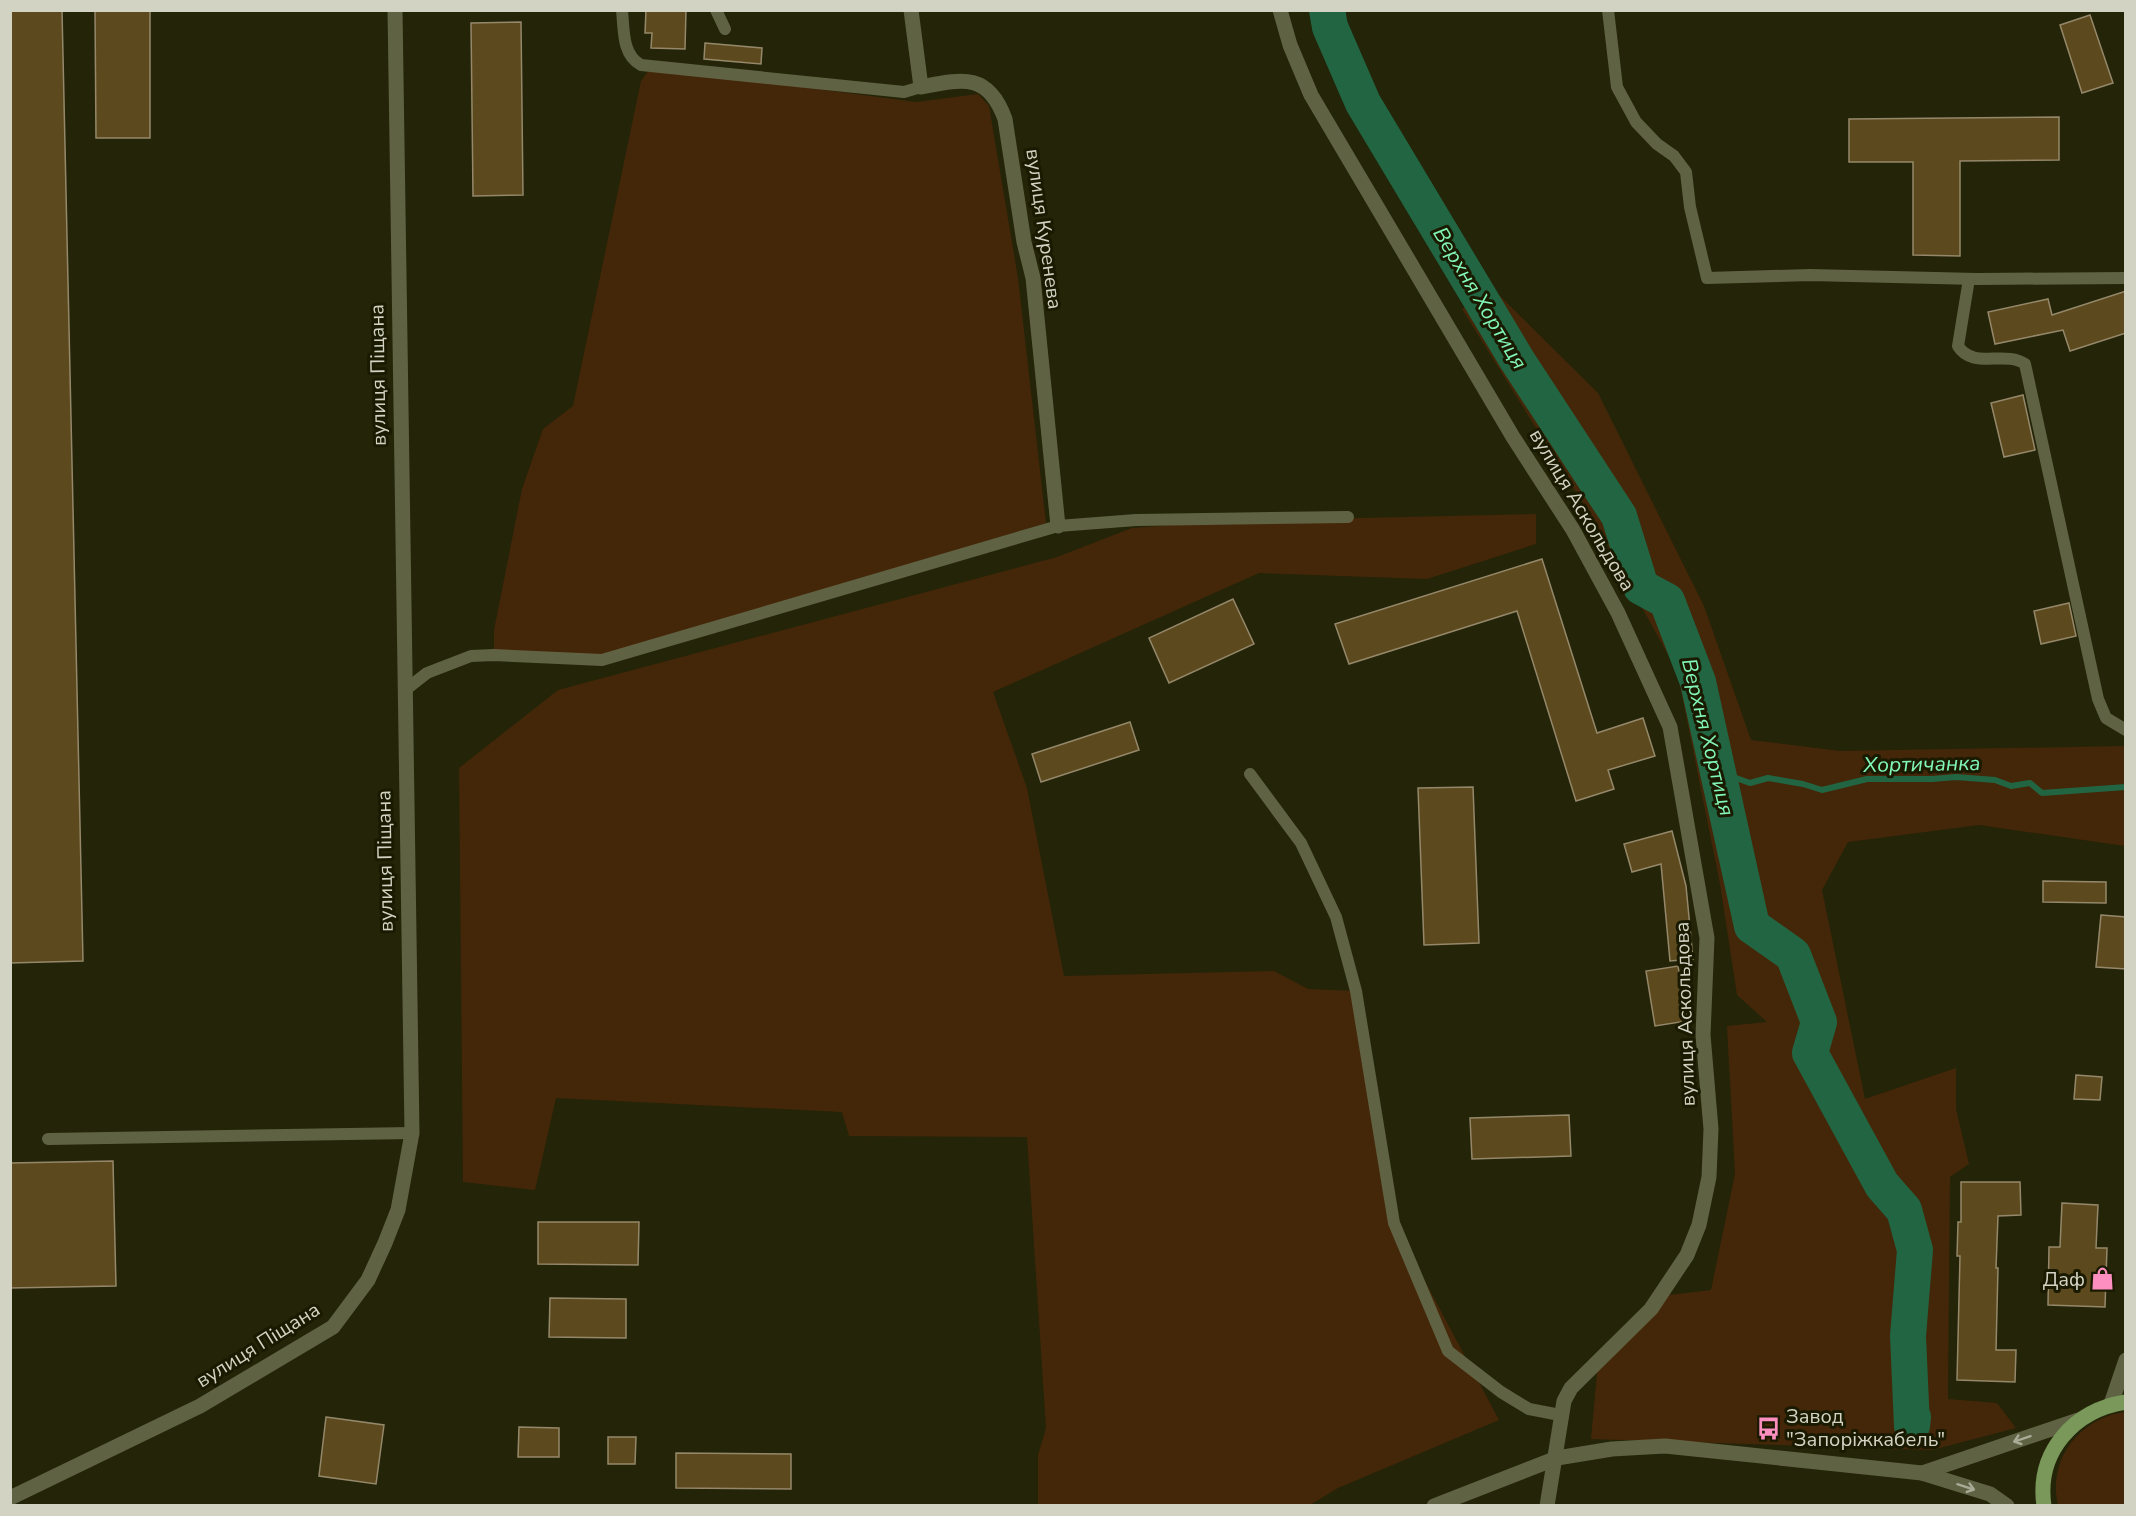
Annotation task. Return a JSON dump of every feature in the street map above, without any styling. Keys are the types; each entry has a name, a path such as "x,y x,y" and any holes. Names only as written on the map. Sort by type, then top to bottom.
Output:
{"main road":[{"path":"2044,1506 2043,1484 2046,1466 2064,1433 2078,1420 2121,1402"}],"street":[{"name":"вулиця Піщана","path":"10,1498 200,1406 333,1327 368,1280 398,1210 412,1133 395,10"},
{"path":"911,10 921,87"},
{"name":"вулиця Аскольдова","path":"1280,10 1290,45 1311,95 1513,437 1573,530 1618,613 1670,727 1707,938 1703,1035 1711,1129 1709,1177 1699,1225 1687,1255 1651,1309 1571,1388 1560,1414 1557,1458 1547,1506"},
{"name":"вулиця Куренева","path":"921,87 960,79 978,82 999,104 1005,119 1023,242 1033,278 1058,526"},
{"path":"2121,1402 2126,1360"},
{"path":"1922,1473 2078,1420"},
{"path":"1434,1506 1557,1458 1612,1449 1665,1446 1922,1473 1990,1494 2007,1506"}],"lane":[{"path":"622,10 627,50 634,61 641,65 904,92 921,87"},
{"path":"716,10 725,29"},
{"path":"1608,10 1617,87 1636,122 1657,144 1674,156 1686,172 1692,217 1707,278 1810,275 1969,279 2126,278"},
{"path":"1969,279 1958,346 1962,353 1974,359 2017,358 2025,364 2098,699 2106,718 2126,730"},
{"path":"404,691 427,673 471,657 494,655 602,660 1058,526 1136,520 1348,517"},
{"path":"1250,774 1301,843 1336,917 1356,991 1394,1223 1449,1351 1501,1392 1529,1409 1560,1414"},
{"path":"48,1139 412,1133"}],"shaded area":[{"path":"651,67 916,102 978,94 989,106 1018,278 1046,523 602,660 494,655 494,630 522,489 543,429 573,406 641,81"},
{"path":"1493,289 1598,393 1704,606 1751,740 1840,751 2125,746 2125,846 1979,825 1848,842 1822,890 1865,1099 1956,1068 1956,1109 1969,1164 1950,1177 1948,1399 1997,1403 2016,1428 1932,1450 1591,1439 1598,1362 1661,1296 1711,1290 1735,1174 1727,1026 1767,1022 1737,995 1720,884 1677,671 1598,528 1462,309"},
{"path":"1536,514 1536,544 1427,579 1259,573 993,692 1027,788 1064,976 1274,971 1308,989 1356,991 1394,1223 1499,1420 1338,1488 1310,1505 1038,1505 1038,1455 1046,1428 1027,1137 849,1136 842,1112 556,1098 535,1190 463,1182 459,768 558,690 1057,557 1132,528 1226,521"},
{"path":"2125,1412 2125,1505 2058,1505 2056,1488 2058,1472 2062,1457 2070,1444 2094,1423"}],"building":[{"path":"10,10 62,10 83,961 10,963"},
{"path":"95,10 150,10 150,138 96,138"},
{"path":"646,10 686,10 685,49 651,48 652,33 645,33"},
{"path":"2090,15 2113,83 2082,93 2060,25"},
{"path":"521,22 523,195 473,196 471,23"},
{"path":"705,43 762,48 761,64 704,59"},
{"path":"2059,117 2059,160 1960,161 1960,256 1913,255 1913,162 1849,162 1849,119"},
{"path":"2126,291 2126,333 2070,351 2063,330 1995,344 1988,312 2048,299 2052,315"},
{"path":"2023,395 2035,450 2004,457 1991,403"},
{"path":"1542,559 1597,733 1643,718 1655,756 1608,770 1614,789 1576,801 1517,611 1349,664 1335,624"},
{"path":"1233,599 1254,644 1169,683 1149,638"},
{"path":"2069,603 2076,636 2041,644 2034,611"},
{"path":"1130,722 1139,750 1041,782 1032,754"},
{"path":"1473,787 1479,943 1424,945 1418,788"},
{"path":"1672,831 1686,886 1693,959 1670,961 1661,864 1632,872 1624,844"},
{"path":"2043,881 2106,882 2106,903 2043,902"},
{"path":"2101,915 2126,917 2126,969 2096,967"},
{"path":"1678,966 1687,1021 1655,1026 1646,971"},
{"path":"2076,1075 2102,1077 2100,1100 2074,1099"},
{"path":"1569,1115 1571,1156 1472,1159 1470,1118"},
{"path":"113,1161 116,1286 10,1288 10,1163"},
{"path":"1961,1182 2020,1182 2021,1215 1998,1216 1996,1268 1998,1268 1996,1350 2016,1350 2015,1382 1957,1380 1960,1256 1957,1256 1958,1222 1961,1222"},
{"path":"2062,1203 2098,1205 2096,1248 2107,1248 2105,1307 2048,1305 2049,1247 2060,1247"},
{"path":"538,1222 639,1222 638,1265 538,1264"},
{"path":"550,1298 626,1299 626,1338 549,1337"},
{"path":"326,1417 384,1425 376,1484 319,1476"},
{"path":"519,1427 559,1428 559,1457 518,1457"},
{"path":"608,1437 636,1437 635,1464 608,1464"},
{"path":"676,1453 791,1454 791,1489 676,1488"}],"waterway":[{"name":"Верхня Хортиця","path":"1327,10 1330,27 1363,103 1517,360 1619,516 1641,587 1667,601 1698,682 1752,926 1793,955 1819,1022 1810,1053 1882,1185 1904,1210 1915,1250 1908,1336 1912,1426 1913,1417"},
{"name":"Хортичанка","path":"1719,772 1750,783 1768,778 1822,790 1867,779 1956,777 1995,780 2011,786 2030,783 2042,793 2126,787"}],"place":[{"name":"Даф","path":"2103,1279"},
{"name":"Завод \"Запоріжкабель\"","path":"1768,1428"}]}
